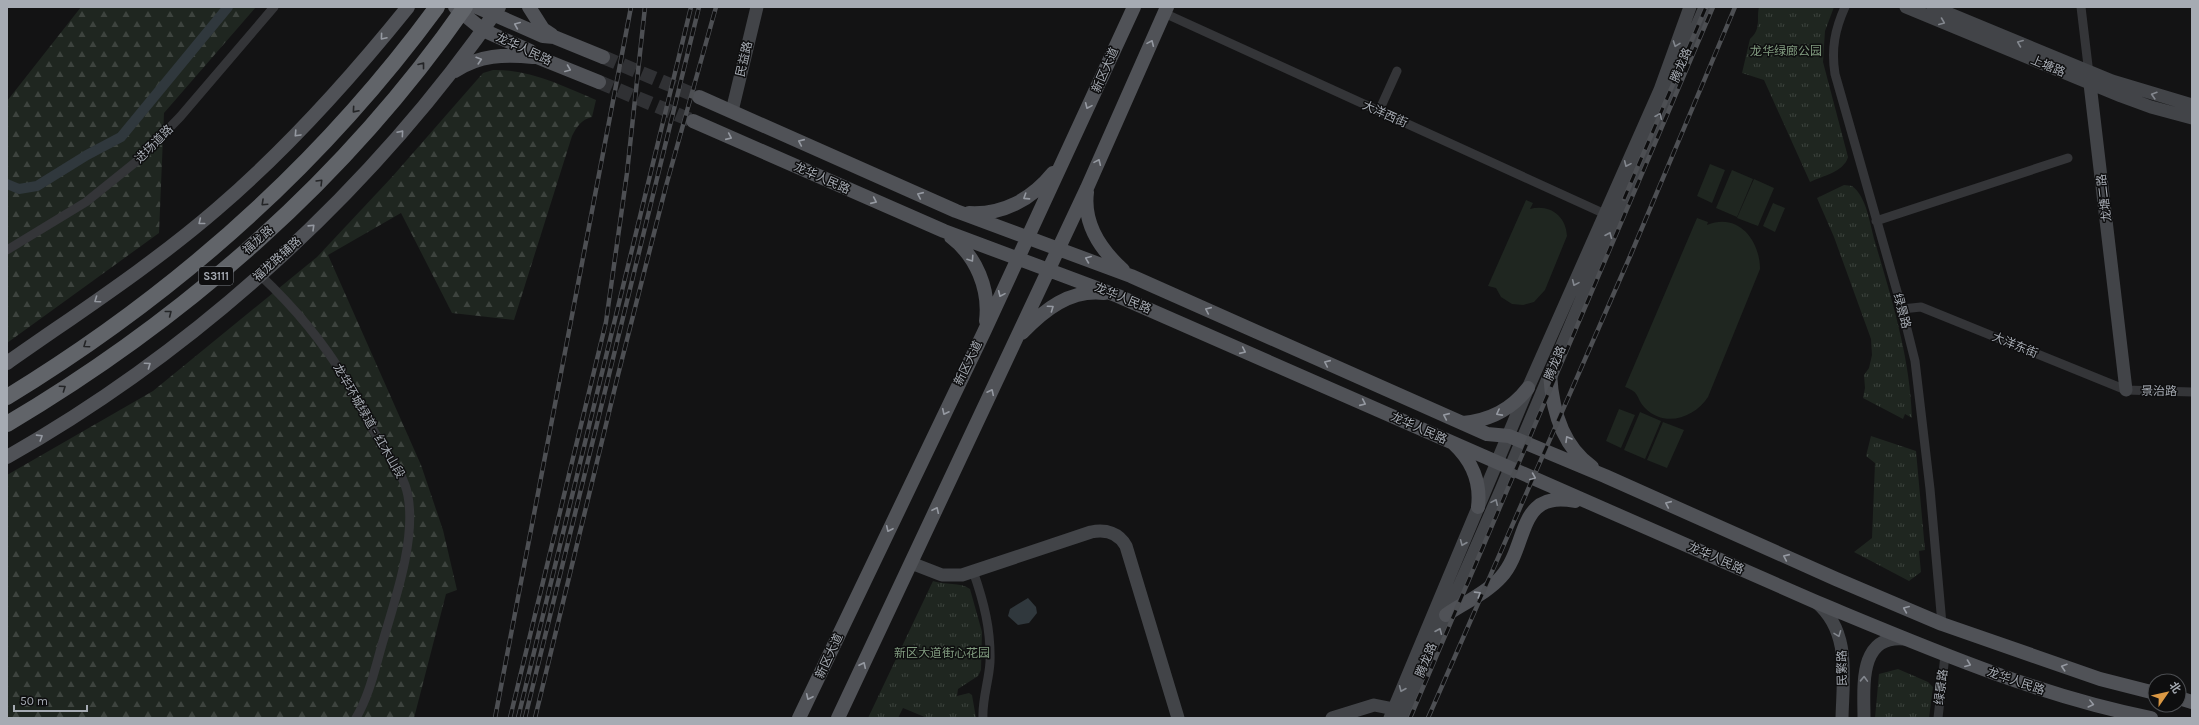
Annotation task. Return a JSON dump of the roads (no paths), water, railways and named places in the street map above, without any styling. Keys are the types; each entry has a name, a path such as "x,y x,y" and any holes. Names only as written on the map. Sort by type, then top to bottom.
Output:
{"highway":[{"name":"福龙路","path":"7,397 119,322 236,229 315,154 380,81 437,7"},
{"name":"福龙路","path":"7,424 58,392 151,327 225,268 279,221 331,172 398,95 465,7"}],"main road":[{"path":"7,363 126,280 217,209 293,137 348,78 408,7"},
{"name":"龙华人民路","path":"455,7 483,30 530,51 537,57 599,82"},
{"name":"龙华人民路","path":"477,7 496,11 543,36 554,37 603,57"},
{"path":"529,7 542,29 554,37"},
{"name":"民益路","path":"732,111 757,7"},
{"name":"新区大道","path":"799,718 984,332 1134,7"},
{"name":"腾龙路","path":"1515,438 1528,388 1660,90 1690,7"},
{"name":"腾龙路","path":"1395,715 1446,615 1515,438 1550,374 1705,7"},
{"name":"上塘路","path":"1906,7 2089,78 2192,105"},
{"name":"上塘路","path":"1934,7 2151,107 2192,118"},
{"path":"838,718 1089,182 1165,10"},
{"name":"福龙路辅路","path":"7,457 54,428 152,362 265,279 387,150 483,30 496,11"},
{"path":"445,78 471,62 487,57 502,55 537,57"},
{"name":"龙塘二路","path":"2089,78 2126,390"},
{"name":"龙华人民路","path":"699,97 956,211 1027,239 1131,276 1487,434 1515,438 1605,476 1836,579 1942,624 2100,679 2147,691"},
{"name":"龙华人民路","path":"693,121 944,232 1017,259 1049,268 1118,296 1816,602 1905,639 2042,690 2151,718"},
{"path":"956,211 986,213 1014,205 1039,188 1063,160"},
{"path":"1089,182 1087,205 1093,232 1106,252 1131,276"},
{"path":"944,232 966,252 977,269 986,302 984,332"},
{"path":"1013,345 1026,329 1046,311 1067,298 1098,292 1118,296"},
{"path":"1550,374 1551,395 1555,410 1570,443 1584,461 1605,476"},
{"path":"1463,423 1488,419 1499,414 1520,399 1528,388"},
{"path":"1451,442 1465,458 1478,481 1480,492 1478,507"},
{"name":"腾龙路","path":"1395,715 1478,507 1504,465"},
{"path":"1446,615 1500,578 1510,564 1529,516 1540,504 1550,499 1562,498 1598,506"},
{"path":"911,563 942,575 962,575 1091,532 1104,531 1119,536 1126,546 1178,718"},
{"name":"民繁路","path":"1816,602 1832,619 1842,646 1842,718"},
{"name":"民繁路","path":"1864,718 1864,676 1869,657 1883,643 1893,639 1905,639"},
{"path":"844,718 846,701"},
{"path":"1332,718 1374,705 1395,715"}],"street":[{"name":"进场道路","path":"7,250 86,202 132,166 180,117 274,7"},
{"name":"绿景路","path":"1845,7 1838,23 1834,42 1835,74 1902,309 1919,386 1942,624"},
{"name":"龙塘二路","path":"2081,7 2089,78"},
{"name":"大洋西街","path":"1165,10 1379,111 1605,214"},
{"path":"1379,111 1397,71"},
{"path":"1876,221 2068,158"},
{"name":"龙华环城绿道 - 红木山段","path":"265,279 299,314 332,359 378,439 399,471 405,482 409,498 408,534 403,571 374,677 356,718"},
{"name":"大洋东街","path":"1902,309 1921,307 2126,390"},
{"name":"景治路","path":"2126,390 2192,392"},
{"path":"973,571 984,605 989,628 990,664 983,718"},
{"name":"绿景路","path":"1938,718 1945,655"}],"waterway":[{"path":"7,184 19,189 37,186 87,155 121,137 228,7"}],"tunnel":[{"path":"603,57 699,97"},
{"path":"599,82 693,121"}],"railway":[{"path":"495,718 631,7"},
{"path":"510,718 606,322 627,173 645,7"},
{"path":"518,718 691,7"},
{"path":"525,718 699,7"},
{"path":"535,718 618,375 666,186 716,7"},
{"path":"1624,199 1706,7"},
{"path":"1410,718 1713,7"},
{"path":"1428,718 1631,254 1735,7"}],"park label":[{"name":"龙华绿廊公园","path":"1786,51"},
{"name":"新区大道街心花园","path":"942,653"}]}
